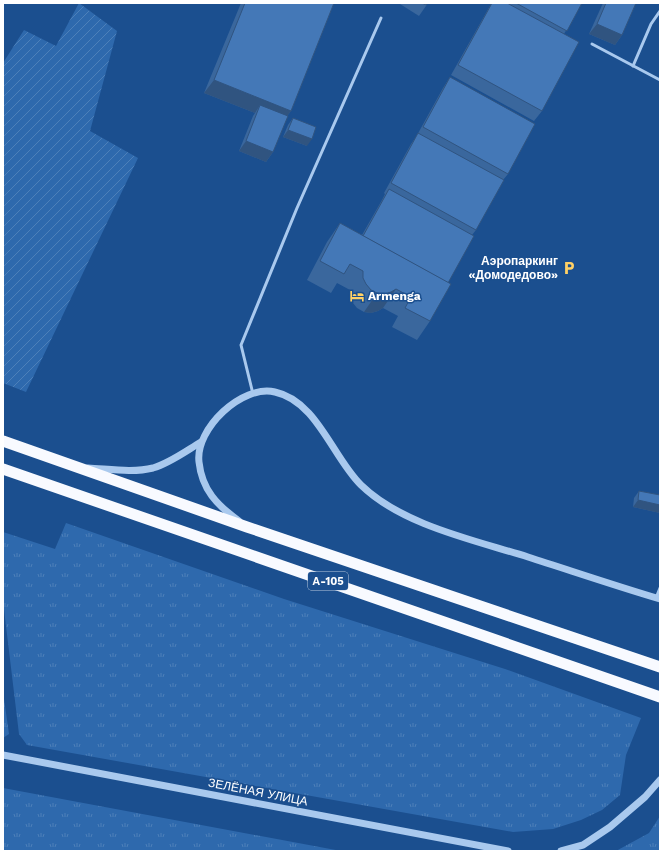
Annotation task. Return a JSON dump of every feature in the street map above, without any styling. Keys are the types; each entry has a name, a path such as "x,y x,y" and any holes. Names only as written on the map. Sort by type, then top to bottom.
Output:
{"highway":[{"name":"А-105","path":"3,441 247,527 660,667"},
{"name":"А-105","path":"3,469 656,696"}],"street":[{"path":"247,527 226,512 211,497 202,480 198,460 201,442 215,420 230,405 245,396 265,391 275,392 291,398 308,412 322,428 338,454 360,484 388,506 429,526 658,598"},
{"path":"78,467 128,470 154,468 201,442"},
{"name":"ЗЕЛЁНАЯ УЛИЦА","path":"3,755 508,851"},
{"path":"561,851 583,845 610,827 645,797 660,780"}],"lane":[{"path":"632,66 651,24 660,11"},
{"path":"253,394 241,345 297,208 381,18"},
{"path":"592,44 660,80"},
{"path":"658,598 660,588"}],"green space":[{"path":"79,3 117,31 90,131 138,158 26,392 3,383 3,63 24,30 56,46"},
{"path":"66,523 284,599 505,669 641,718 626,755 620,795 602,810 581,820 553,829 513,832 27,745 19,734 3,601 3,532 55,549"},
{"path":"3,692 9,734 3,738"},
{"path":"3,788 341,851 3,851"},
{"path":"660,816 660,851 616,851 649,833"}],"building":[{"path":"245,3 334,3 291,111 214,80"},
{"path":"492,3 507,3 579,42 542,111 458,65"},
{"path":"516,3 582,3 567,31"},
{"path":"606,3 636,3 622,35 597,24"},
{"path":"450,77 535,124 508,174 423,127"},
{"path":"260,105 288,116 273,152 246,141"},
{"path":"293,118 316,127 312,139 288,130"},
{"path":"418,133 504,180 476,230 391,183"},
{"path":"389,189 474,236 448,283 363,236"},
{"path":"340,223 451,284 430,321 405,308 411,297 396,289 384,294 377,293 371,290 366,284 363,278 363,271 350,264 344,274 320,261"},
{"path":"639,491 660,495 660,505 638,500"}],"place":[{"name":"Аэропаркинг «Домодедово»","path":"569,268"},
{"name":"Armenga","path":"357,296"}]}
